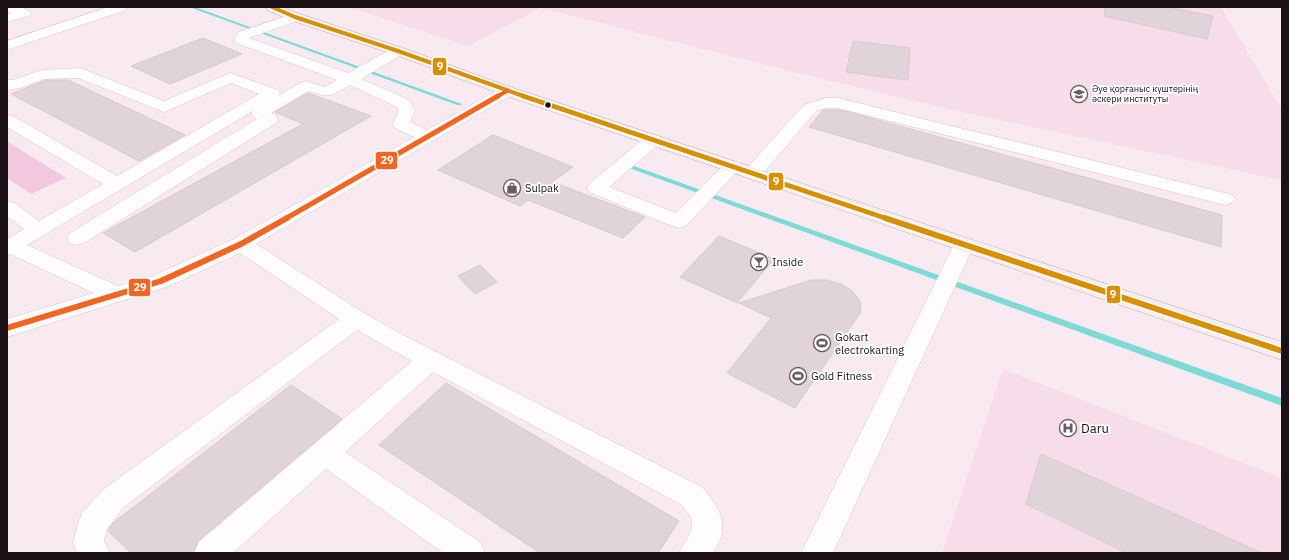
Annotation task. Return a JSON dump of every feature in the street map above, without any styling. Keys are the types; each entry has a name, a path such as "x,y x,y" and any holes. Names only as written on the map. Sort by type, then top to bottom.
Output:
{"main road":[{"path":"272,7 294,17 398,51 507,91 1282,351"}],"street":[{"path":"7,18 24,13 8,7"},
{"path":"7,46 121,7"},
{"path":"294,17 241,37 241,40 359,73 404,105 407,111 401,124 428,138"},
{"path":"76,238 270,119 259,114 306,86 327,92 398,51"},
{"path":"7,86 15,85 42,75 80,73 164,107 230,78 272,93 9,247"},
{"path":"7,328 160,281 240,244 428,138 507,91"},
{"path":"752,173 810,108 825,103 838,103 1225,199"},
{"path":"7,120 117,184"},
{"path":"653,140 596,188 679,222 732,166"},
{"path":"7,207 38,230"},
{"path":"240,244 356,319 429,360 692,496 706,514 707,535 695,553"},
{"path":"818,553 964,245"},
{"path":"9,247 115,294"},
{"path":"94,553 88,543 93,523 114,498 356,319"},
{"path":"210,553 429,360"},
{"path":"325,453 469,553"}],"shaded area":[{"name":"Әуе қорғаныс күштерінің әскери институты","path":"348,7 1221,7 1282,110 1282,180 952,110 541,8 468,46"},
{"path":"8,142 66,178 31,194 7,178"},
{"name":"Daru","path":"1003,369 1282,478 1282,553 942,553"}],"building":[{"path":"1105,7 1167,7 1213,16 1207,39 1104,16"},
{"path":"203,38 242,54 170,84 131,66"},
{"path":"853,41 910,48 908,80 846,72"},
{"path":"46,80 68,80 185,135 139,161 11,94"},
{"path":"308,93 371,116 135,252 103,233 303,124 275,112"},
{"path":"823,110 849,112 1222,215 1221,247 809,127"},
{"name":"Sulpak","path":"493,135 573,167 552,182 645,217 623,238 528,200 520,206 438,170"},
{"path":"719,236 774,259 737,303 680,277"},
{"path":"480,265 497,282 475,294 458,276"},
{"path":"811,280 826,280 841,284 852,291 860,301 861,312 795,408 727,373 771,318 739,303"},
{"path":"446,383 679,521 658,553 540,553 379,445"},
{"path":"291,385 342,419 198,541 193,553 131,553 108,531 113,523"},
{"path":"1041,454 1262,553 1127,553 1026,504"}],"waterway":[{"path":"191,7 459,104"},
{"path":"634,168 1282,402"}],"transit line":[{"name":"9","path":"272,7 295,17 398,51 507,91 1282,351"},
{"name":"29","path":"7,328 161,281 241,244 507,91"}],"place":[{"name":"Әуе қорғаныс күштерінің әскери институты","path":"1079,94"},
{"name":"Sulpak","path":"512,188"},
{"name":"Inside","path":"759,262"},
{"name":"Gokart electrokarting","path":"822,343"},
{"name":"Gold Fitness","path":"798,376"},
{"name":"Daru","path":"1068,428"}]}
